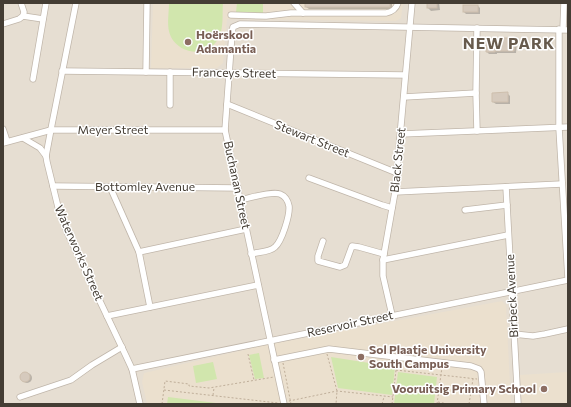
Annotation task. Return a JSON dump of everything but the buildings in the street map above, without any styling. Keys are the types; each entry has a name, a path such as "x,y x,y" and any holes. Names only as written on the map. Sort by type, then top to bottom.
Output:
{"street":[{"path":"22,3 24,12 23,16"},
{"path":"33,79 46,3"},
{"name":"Waterworks Street","path":"76,3 46,156 58,207 68,234 132,369 140,404"},
{"path":"146,72 147,3"},
{"path":"294,3 303,13"},
{"path":"231,15 266,16 303,13 386,13 391,12 396,8 398,3"},
{"name":"Black Street","path":"392,315 383,276 383,257 395,192 412,3"},
{"path":"564,3 559,128 568,279"},
{"path":"3,24 19,19 23,16 43,19"},
{"name":"Buchanan Street","path":"283,403 225,130 233,27 240,24 411,26"},
{"path":"411,26 563,29"},
{"path":"477,28 477,131"},
{"name":"Franceys Street","path":"62,71 405,75"},
{"path":"170,72 170,105"},
{"path":"404,97 476,93"},
{"name":"Stewart Street","path":"227,104 397,173"},
{"path":"401,134 568,127"},
{"path":"3,129 5,142"},
{"name":"Meyer Street","path":"5,142 51,130 225,130"},
{"path":"24,138 36,145 46,156"},
{"path":"309,178 392,208"},
{"path":"395,192 562,184"},
{"name":"Bottomley Avenue","path":"53,186 238,188"},
{"path":"110,187 139,252 150,307"},
{"name":"Birbeck Avenue","path":"506,187 518,404"},
{"path":"240,200 277,193 284,196 288,202 289,207 283,232 276,246 273,249 251,254"},
{"path":"465,210 507,205"},
{"path":"139,252 246,229"},
{"path":"323,241 318,256 318,261 340,267 345,265 352,246 359,247 383,257 508,235"},
{"name":"Reservoir Street","path":"132,369 511,292 568,279"},
{"path":"107,316 258,286"},
{"path":"514,334 533,336 568,329"},
{"path":"20,397 71,380 122,347"},
{"path":"274,360 329,349 476,368 481,372 484,404"}],"path":[{"path":"326,350 337,391 336,404"},
{"path":"248,354 254,381"},
{"path":"392,404 398,357"},
{"path":"282,359 291,404"},
{"path":"442,363 437,403 448,404"},
{"path":"396,370 482,380"},
{"path":"162,404 165,381 209,388 278,377"},
{"path":"469,404 473,378"},
{"path":"213,396 214,387"},
{"path":"164,390 283,403 337,391 393,397"},
{"path":"382,404 384,396"}],"shaded area":[{"path":"3,3 568,3 568,404 3,404"},
{"name":"Hoërskool Adamantia","path":"153,3 403,3 401,18 396,21 227,19 223,63 217,68 151,68"},
{"name":"Sol Plaatje University South Campus","path":"502,301 506,306 511,404 147,404 142,382 144,373 261,346"},
{"name":"Vooruitsig Primary School","path":"568,372 568,404 522,404 520,375"}],"green space":[{"path":"169,3 223,3 222,29 215,44 202,51 195,52 181,48 169,33"},
{"path":"237,3 263,3 263,13 236,12"},
{"path":"259,353 264,378 255,379 249,355"},
{"path":"331,357 395,367 392,395 338,388"},
{"path":"213,362 217,379 196,383 193,366"},
{"path":"398,372 437,377 434,404 394,404"},
{"path":"168,397 216,403 216,404 167,404"}],"place":[{"name":"Hoërskool Adamantia","path":"188,42"},
{"name":"Sol Plaatje University South Campus","path":"361,357"},
{"name":"Vooruitsig Primary School","path":"544,389"}],"district":[{"name":"NEW PARK","path":"509,43"}]}
